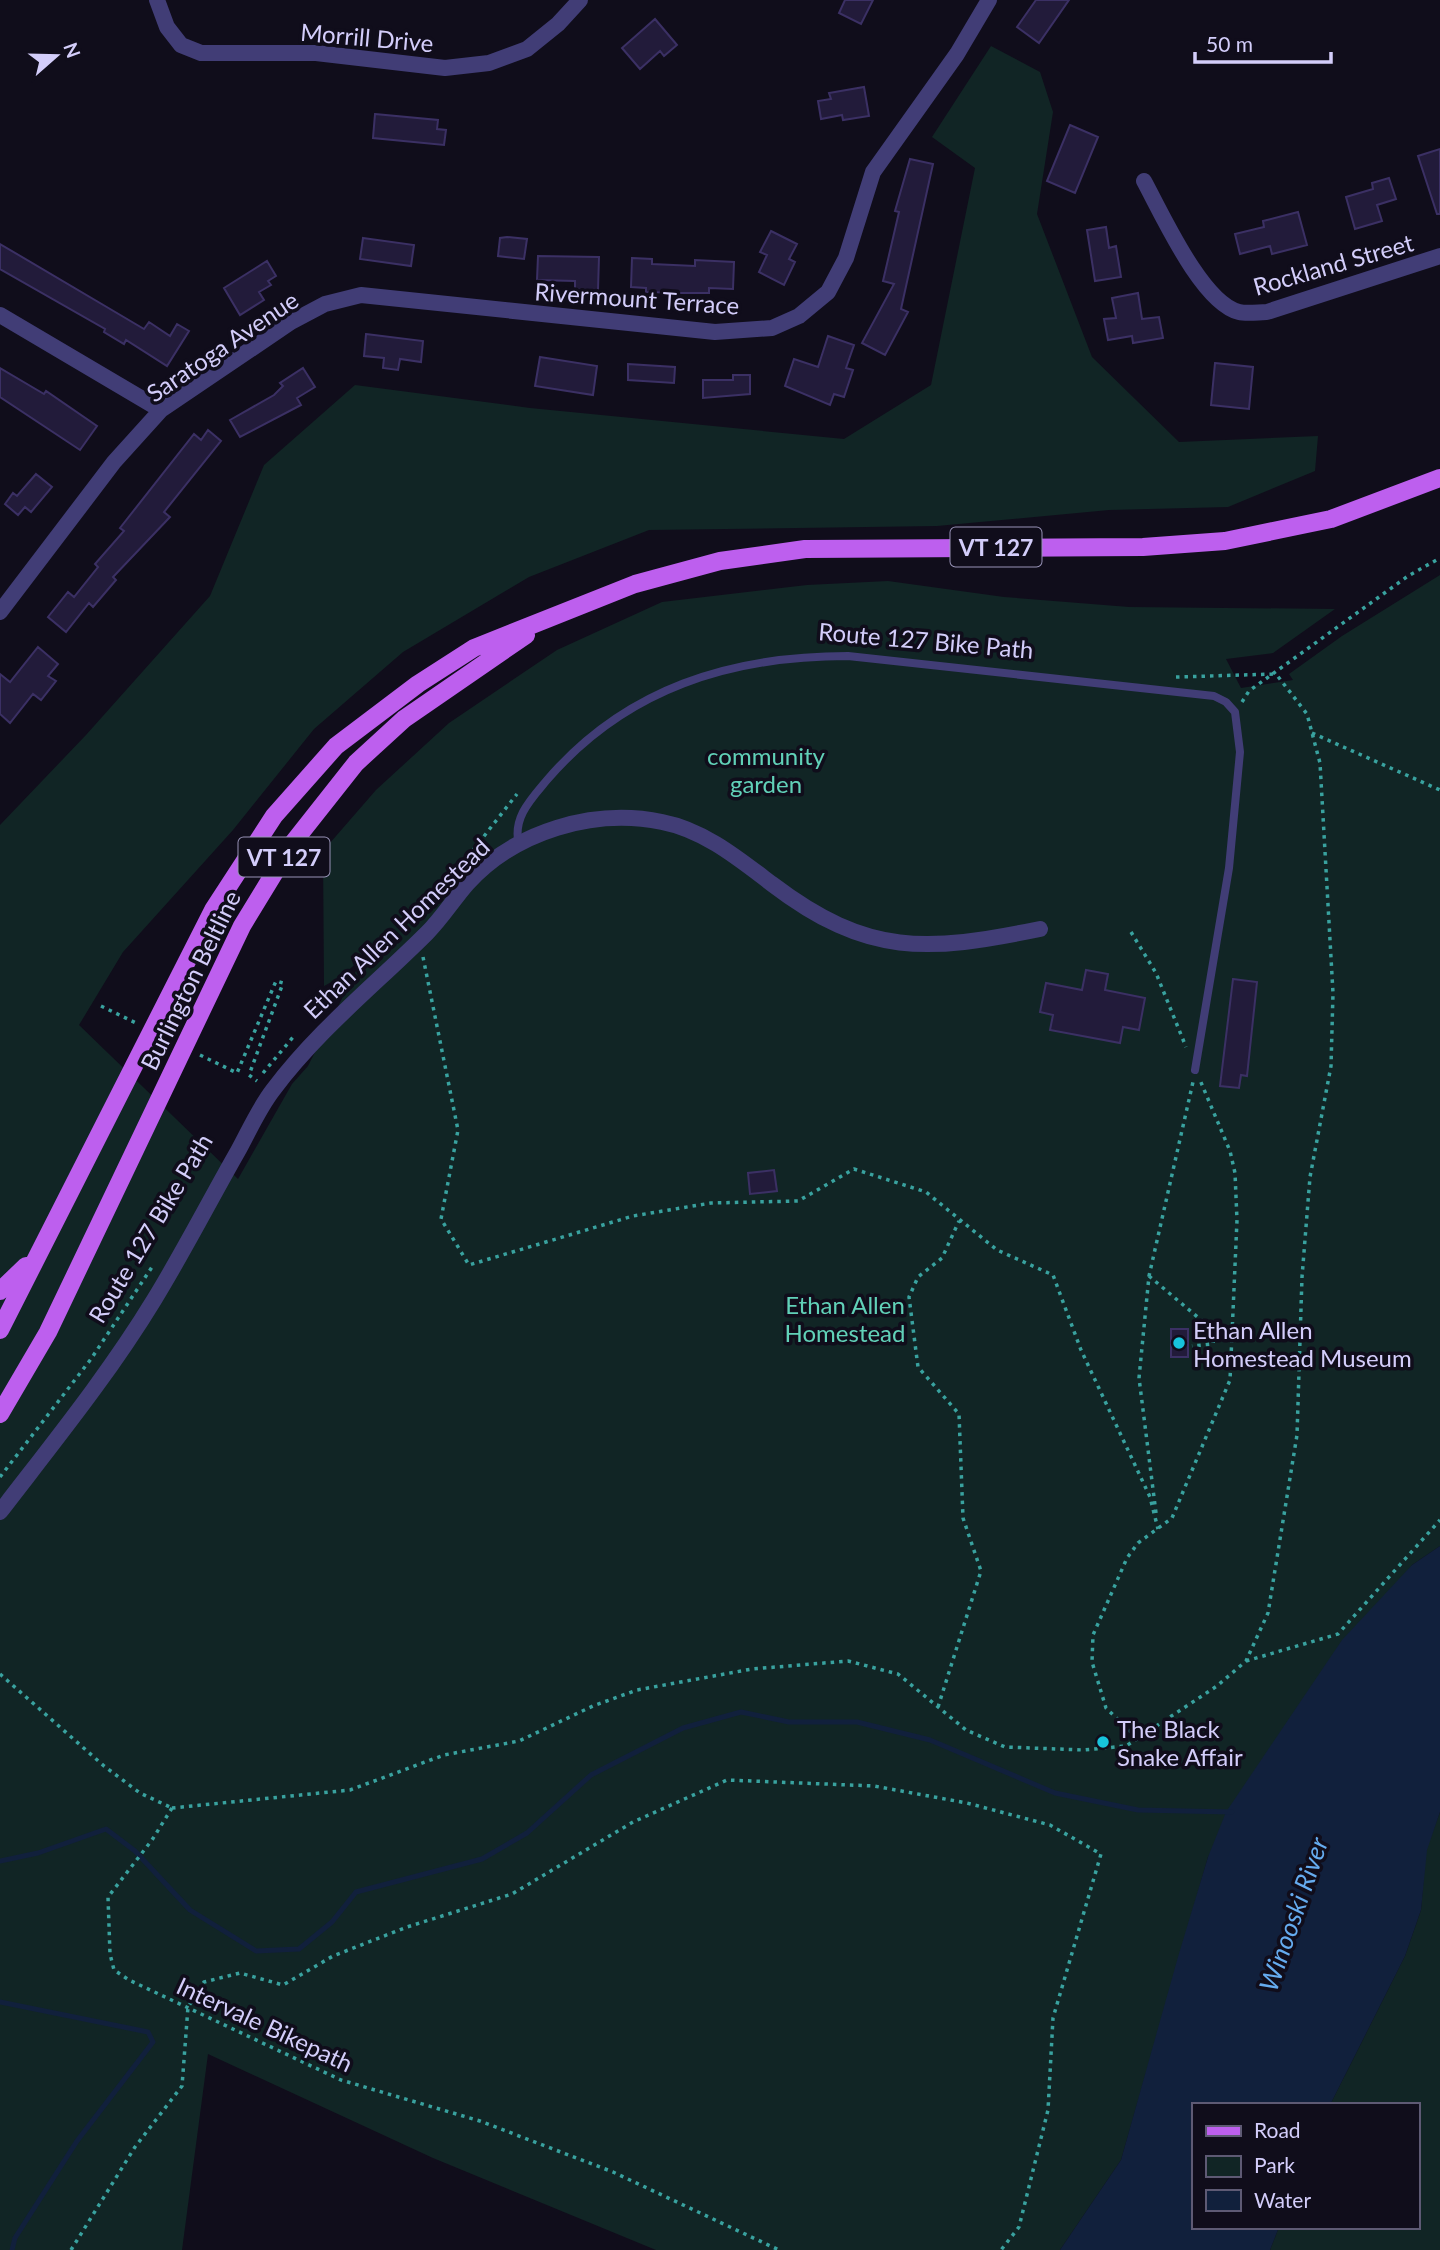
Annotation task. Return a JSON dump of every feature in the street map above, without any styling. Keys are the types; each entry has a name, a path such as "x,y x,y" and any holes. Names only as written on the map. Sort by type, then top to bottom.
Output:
{"main road":[{"name":"Burlington Beltline","path":"0,1330 214,911 274,816 336,746 418,684 474,648 677,571 763,554 875,547 1143,547 1225,541 1331,519 1440,478"},
{"name":"Burlington Beltline","path":"0,1414 48,1332 242,926 292,844 356,764 404,719 551,617"},
{"path":"0,1291 39,1253"}],"street":[{"name":"Morrill Drive","path":"157,0 167,27 181,45 201,53 316,52 445,68 489,63 527,49 558,24 580,0"},
{"name":"Rivermount Terrace","path":"391,298 715,332 772,328 799,316 828,292 846,258 873,172 957,54 989,0"},
{"name":"Rockland Street","path":"1144,181 1196,272 1214,297 1239,312 1267,312 1440,256"},
{"name":"Saratoga Avenue","path":"0,611 114,462 161,410 291,322 324,304 360,295 391,298"},
{"path":"0,315 161,410"},
{"name":"Ethan Allen Homestead","path":"0,1512 153,1301 270,1093 311,1042 420,941 489,863 519,845 550,830 590,821 626,818 664,822 725,848 830,924 873,939 914,945 967,944 1040,929"}],"lane":[{"path":"519,845 516,833 526,804 578,747 660,692 701,675 734,666 810,656 849,656 1214,696 1226,702 1235,712 1240,752 1232,843 1195,1070"}],"path":[{"path":"1235,712 1249,691 1408,576 1440,558"},
{"path":"1169,678 1276,674"},
{"path":"1246,1661 1268,1613 1297,1435 1302,1277 1310,1177 1331,1066 1333,993 1320,763 1307,714 1276,674"},
{"path":"1312,733 1440,790"},
{"path":"462,864 518,793"},
{"path":"1131,932 1156,973 1230,1151 1235,1173 1237,1220 1230,1380 1172,1518 1138,1543 1127,1558 1093,1635 1092,1662 1106,1707 1137,1738"},
{"path":"420,941 458,1130 441,1219 469,1265 633,1216 711,1203 798,1201 854,1169 926,1192 997,1250 1053,1275 1081,1350 1150,1497 1158,1529"},
{"path":"237,1073 276,981 283,983 249,1075 257,1081"},
{"path":"251,1091 276,1054 295,1035"},
{"path":"1158,1529 1139,1378 1149,1276 1195,1070"},
{"path":"938,1707 981,1571 963,1518 959,1414 918,1367 909,1297 918,1277 942,1258 960,1220"},
{"name":"Route 127 Bike Path","path":"0,1477 91,1359 154,1263"},
{"path":"1149,1276 1214,1331 1213,1344 1192,1346"},
{"path":"0,1674 113,1773 139,1793 172,1808 350,1790 444,1755 519,1741 593,1706 637,1690 752,1669 848,1661 898,1674 966,1730 1005,1747 1084,1750 1126,1746 1217,1686 1246,1661 1338,1634 1440,1520"},
{"path":"71,2250 135,2147 182,2086 188,2007 204,1982 240,1973 283,1985 333,1955 407,1927 512,1894 633,1822 727,1780 874,1786 967,1802 1050,1825 1101,1854 1053,2018 1048,2110 1019,2227 1001,2250"},
{"name":"Intervale Bikepath","path":"172,1808 152,1840 108,1897 110,1954 114,1970 129,1980 341,2080 481,2122 613,2172 779,2250"}],"green space":[{"name":"Ethan Allen Homestead","path":"991,46 1040,72 1053,112 1037,214 1092,357 1179,442 1318,436 1315,471 1228,507 1109,510 937,526 649,530 529,577 403,652 314,729 233,830 123,952 79,1025 238,1179 292,1084 308,1066 363,957 341,977 324,986 323,851 376,790 449,723 557,650 662,602 807,585 888,581 1004,597 1129,607 1335,609 1273,653 1226,659 1241,688 1293,680 1289,674 1342,636 1440,575 1440,1546 1412,1565 1208,1857 1121,2160 1060,2250 656,2250 433,2158 208,2054 182,2250 0,2250 0,825 86,735 210,596 264,465 355,385 530,408 844,439 931,385 975,168 932,137"},
{"path":"1440,1812 1440,2250 1270,2250 1278,2229 1419,2229 1419,2103 1331,2103 1405,1956 1421,1910 1426,1850"}],"water":[{"name":"Winooski River","path":"1440,1546 1440,1812 1427,1850 1421,1910 1405,1956 1331,2103 1192,2103 1192,2229 1278,2229 1270,2250 1060,2250 1121,2160 1208,1857 1226,1812 1342,1640 1412,1565"}],"building":[{"path":"845,0 873,0 861,24 839,13"},
{"path":"1036,0 1069,0 1039,43 1017,27"},
{"path":"655,19 677,45 664,56 660,51 640,69 622,48"},
{"path":"864,87 869,116 843,120 842,115 821,119 818,101 831,99 829,93"},
{"path":"375,114 438,120 437,129 446,130 444,145 373,138"},
{"path":"1070,125 1098,137 1075,193 1047,181"},
{"path":"1440,149 1440,214 1437,214 1418,156"},
{"path":"910,159 933,164 901,309 908,312 885,355 862,343 894,284 883,281 899,212 895,211"},
{"path":"1389,178 1396,199 1377,205 1382,221 1355,229 1346,197 1373,189 1372,183"},
{"path":"1298,212 1307,245 1272,254 1270,246 1240,254 1235,234 1264,227 1263,221"},
{"path":"1106,227 1109,248 1116,246 1121,277 1095,281 1087,230"},
{"path":"771,231 797,244 789,259 795,262 784,285 759,272 767,255 760,252"},
{"path":"363,238 414,245 411,266 360,259"},
{"path":"500,238 527,239 524,259 498,256"},
{"path":"0,244 144,329 149,322 170,336 177,324 189,331 167,366 126,340 124,344 104,332 105,329 0,269"},
{"path":"538,256 599,257 598,290 575,289 575,281 537,280"},
{"path":"632,258 652,259 652,264 695,266 695,260 734,262 733,289 709,288 709,293 646,292 646,288 631,287"},
{"path":"267,261 276,276 268,281 271,285 259,292 264,300 240,315 224,288"},
{"path":"1138,293 1142,319 1159,317 1163,338 1133,343 1132,336 1108,340 1104,319 1116,318 1112,298"},
{"path":"366,334 423,341 421,362 400,359 398,370 383,368 384,358 364,356"},
{"path":"828,336 854,345 846,368 853,370 844,397 834,394 830,405 785,386 794,359 818,367"},
{"path":"540,357 597,366 593,395 535,386"},
{"path":"1215,363 1253,367 1249,409 1211,405"},
{"path":"628,364 675,367 674,383 628,380"},
{"path":"0,368 44,394 46,391 97,426 80,450 0,397"},
{"path":"303,368 315,387 297,398 301,405 240,437 230,420 274,395 283,386 280,383"},
{"path":"733,375 750,375 750,394 703,398 703,380 733,380"},
{"path":"208,430 221,441 164,512 170,517 113,577 116,580 93,607 89,603 66,632 48,617 68,592 74,597 98,567 95,564 124,531 120,528 194,434 201,440"},
{"path":"36,474 52,487 31,512 25,507 18,515 5,504 13,493 17,496"},
{"path":"38,647 58,664 48,676 56,681 41,700 33,694 10,723 0,714 0,674 10,682"},
{"path":"1086,970 1108,974 1105,990 1145,998 1139,1030 1123,1027 1120,1043 1050,1030 1053,1015 1040,1012 1046,983 1082,990"},
{"path":"1233,979 1257,982 1247,1076 1241,1075 1239,1088 1220,1086"},
{"path":"774,1170 777,1191 750,1194 748,1173"},
{"name":"Ethan Allen Homestead Museum","path":"1171,1329 1188,1329 1188,1357 1171,1357"}],"waterway":[{"path":"0,1861 38,1853 106,1829 135,1851 190,1910 256,1951 299,1949 332,1922 356,1892 482,1859 527,1833 591,1775 683,1728 741,1712 789,1722 857,1722 930,1740 1055,1793 1138,1810 1232,1812"},
{"path":"0,2002 148,2032 153,2042 77,2141 15,2238 12,2250"}],"place":[{"name":"Ethan Allen Homestead Museum","path":"1179,1343"},
{"name":"The Black Snake Affair","path":"1103,1742"}],"park label":[{"name":"community garden","path":"766,769"}]}
